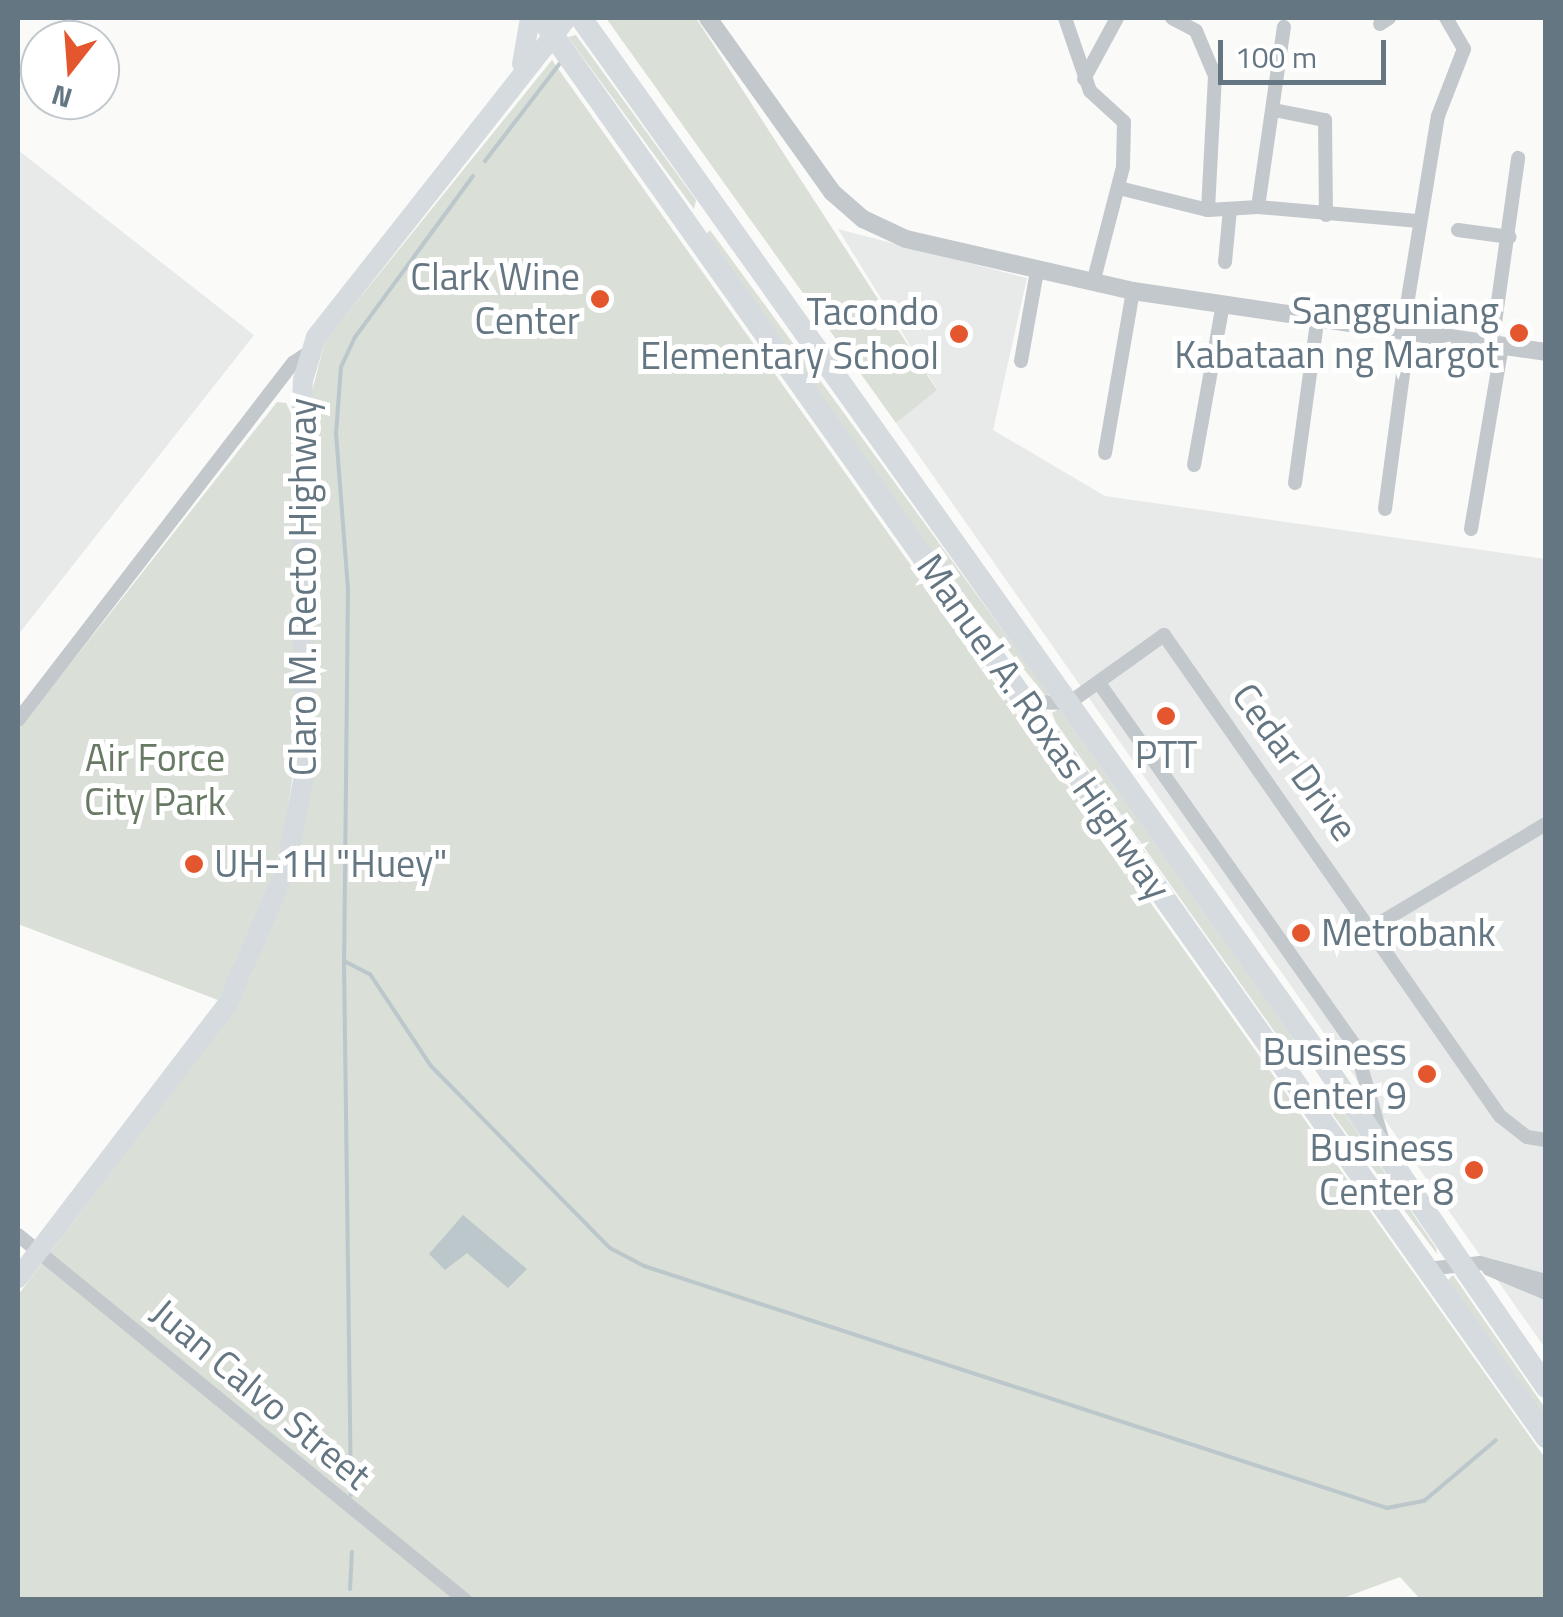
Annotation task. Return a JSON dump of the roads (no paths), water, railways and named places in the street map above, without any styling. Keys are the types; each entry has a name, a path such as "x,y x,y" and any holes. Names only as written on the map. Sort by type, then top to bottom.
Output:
{"main road":[{"path":"516,78 530,40 530,18"},
{"name":"Manuel A. Roxas Highway","path":"581,18 1386,1154 1471,1263 1546,1387"},
{"path":"311,351 554,23"},
{"name":"Manuel A. Roxas Highway","path":"554,23 693,232 1546,1438"},
{"path":"693,232 719,212"},
{"name":"Claro M. Recto Highway","path":"18,1278 227,1005 286,869 306,743 301,422 311,351"}],"street":[{"path":"708,18 791,139 862,218 906,240 1133,291 1546,352"},
{"path":"1065,18 1084,79 1124,122 1119,188 1093,283"},
{"path":"1084,79 1117,18"},
{"path":"1172,18 1196,31 1215,76 1208,210"},
{"path":"1196,31 1206,18"},
{"path":"1386,509 1419,221 1438,116 1464,49 1446,18"},
{"path":"1258,207 1284,28"},
{"path":"1274,110 1326,120 1331,186 1326,214"},
{"path":"1471,529 1518,158"},
{"path":"1119,188 1208,210 1258,207 1419,221"},
{"path":"1225,262 1230,209"},
{"path":"1458,230 1510,237"},
{"path":"1021,361 1037,271"},
{"path":"1105,453 1133,291"},
{"path":"1194,465 1223,304"},
{"path":"1295,482 1318,316"},
{"path":"18,720 293,363 311,351"},
{"name":"Cedar Drive","path":"1099,683 1164,635 1373,927 1500,1116 1527,1137 1546,1140"},
{"path":"1027,702 1070,704 1099,683 1355,1046 1386,1154"},
{"path":"1373,927 1546,824"},
{"name":"Juan Calvo Street","path":"18,1235 464,1600"},
{"path":"1428,1270 1471,1263 1546,1281"},
{"path":"1471,1263 1546,1293"}],"waterway":[{"path":"485,161 561,62"},
{"path":"473,176 355,337 341,367 336,433 348,589 344,961 370,974 431,1066 610,1248 644,1266 1387,1508 1424,1501 1496,1440"},
{"path":"344,961 351,1495"},
{"path":"350,1589 352,1552"}],"place":[{"name":"Clark Wine Center","path":"600,299"},
{"name":"Sangguniang Kabataan ng Margot","path":"1519,333"},
{"name":"Tacondo Elementary School","path":"959,334"},
{"name":"PTT","path":"1166,716"},
{"name":"UH-1H \"Huey\"","path":"194,864"},
{"name":"Metrobank","path":"1301,933"},
{"name":"Business Center 9","path":"1427,1074"},
{"name":"Business Center 8","path":"1474,1170"}],"park label":[{"name":"Air Force City Park","path":"155,780"}]}
